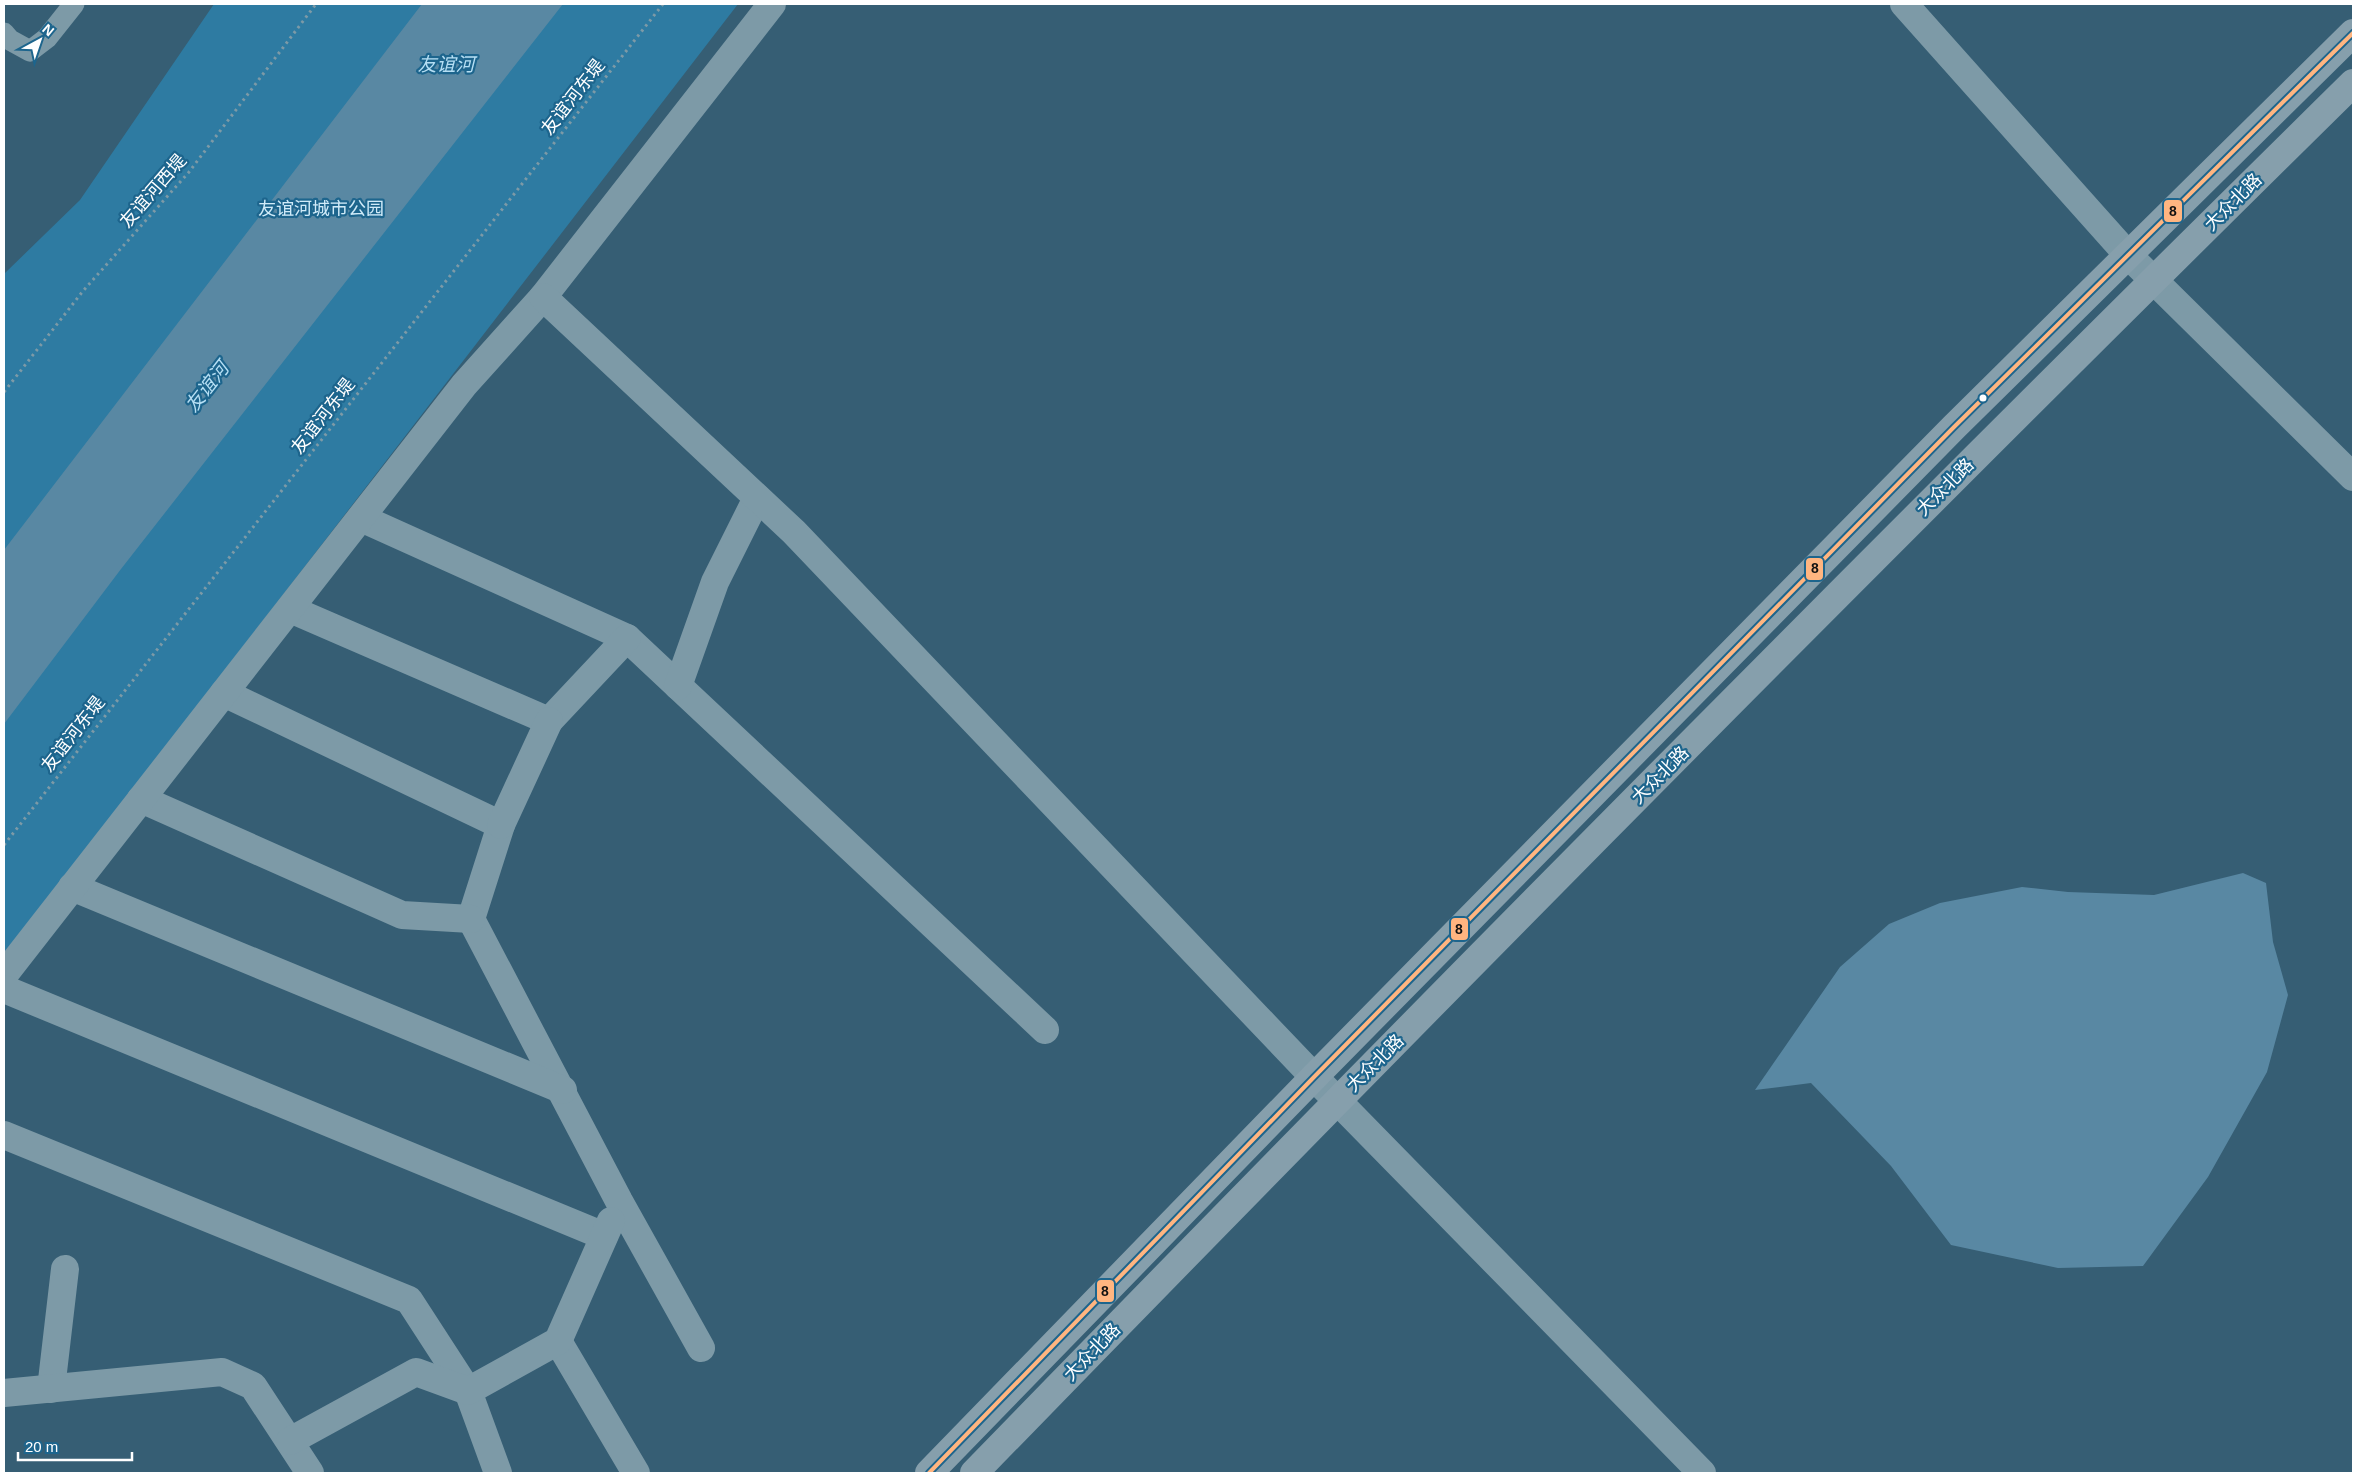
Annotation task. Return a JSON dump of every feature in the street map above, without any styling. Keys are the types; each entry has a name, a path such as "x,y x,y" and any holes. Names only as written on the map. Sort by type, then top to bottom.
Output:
{"main road":[{"name":"大众北路","path":"929,1473 1314,1077 1954,427 2353,33"},
{"name":"大众北路","path":"974,1473 1338,1101 2051,381 2353,84"}],"street":[{"path":"4,975 464,385 543,297 772,4"},
{"path":"1904,4 2128,255 2353,476"},
{"path":"543,297 801,539 1314,1077 1702,1473"},
{"path":"678,686 715,582 757,498"},
{"path":"361,518 627,638 1045,1030"},
{"path":"290,609 549,721"},
{"path":"627,638 549,721 501,825 471,918 620,1201 701,1348"},
{"path":"224,693 501,825"},
{"path":"141,800 402,915 471,918"},
{"path":"72,887 563,1090"},
{"path":"4,989 604,1236"},
{"path":"4,1135 409,1300 468,1390 498,1473"},
{"path":"290,1441 416,1372 468,1390 558,1341 620,1201"},
{"path":"51,1388 65,1270"},
{"path":"558,1341 636,1473"},
{"path":"4,1393 222,1372 253,1386 310,1473"}],"lane":[{"path":"4,33 10,40 30,51 47,38 74,4"}],"path":[{"name":"友谊河西堤","path":"4,392 83,291 189,172 316,4"},
{"name":"友谊河东堤","path":"4,845 663,4"}],"green space":[{"name":"友谊河城市公园","path":"214,4 738,4 4,957 4,274 80,200"}],"water":[{"name":"友谊河","path":"422,4 563,4 121,569 4,724 4,550"},
{"path":"2243,873 2266,883 2273,942 2288,995 2267,1072 2208,1177 2143,1266 2058,1268 1951,1245 1891,1166 1811,1083 1755,1090 1840,967 1889,924 1940,903 2022,887 2068,892 2154,895"}],"transit line":[{"name":"8","path":"929,1473 1314,1077 1954,427 2353,33"}]}
